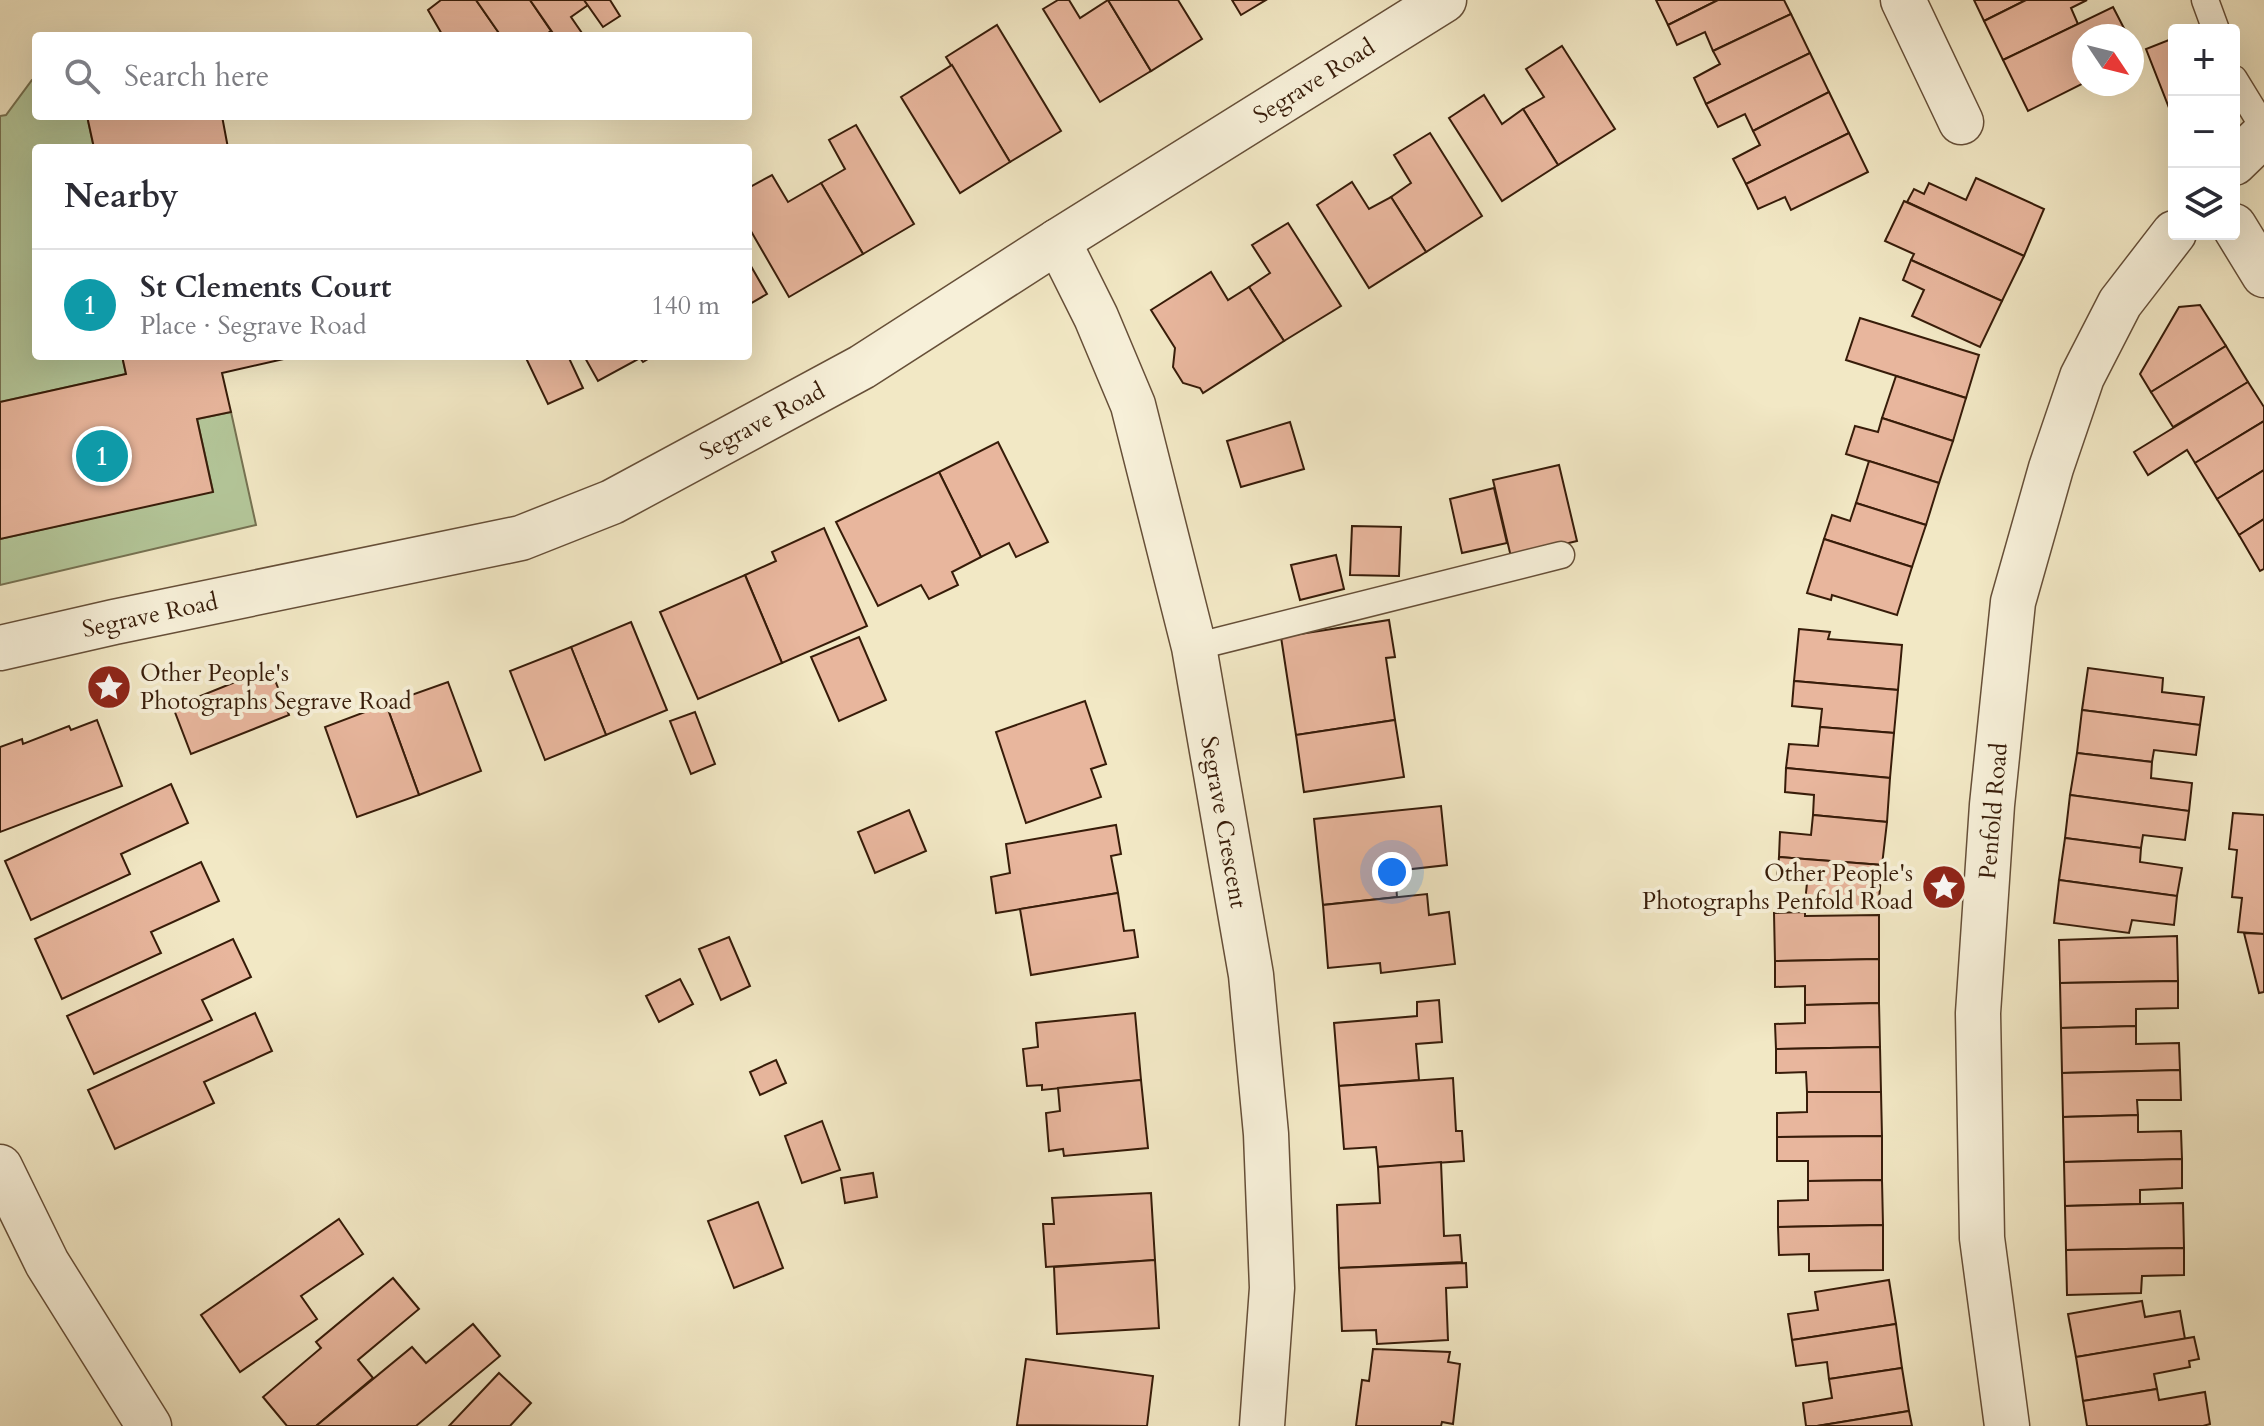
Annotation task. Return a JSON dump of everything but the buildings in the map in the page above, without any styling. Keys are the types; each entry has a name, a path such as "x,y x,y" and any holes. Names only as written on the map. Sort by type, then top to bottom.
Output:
{"street":[{"name":"Segrave Road","path":"0,648 521,538 612,502 862,367 1444,0"},
{"path":"1903,0 1961,122"},
{"path":"2240,157 2264,134"},
{"path":"2240,236 2264,275"},
{"name":"Penfold Road","path":"2007,1426 1982,1238 1978,1013 1992,805 2013,602 2051,468 2082,377 2120,303 2169,240"},
{"name":"Segrave Crescent","path":"1058,241 1096,317 1133,405 1194,647 1251,975 1266,1134 1272,1288 1262,1426"},
{"path":"0,1167 47,1263 149,1426"}],"lane":[{"path":"2205,0 2214,24"},
{"path":"2240,89 2264,128"},
{"path":"1194,647 1561,555"}],"green space":[{"path":"32,80 32,120 88,120 93,144 32,144 32,360 123,360 126,374 0,402 0,116 6,115"},
{"path":"231,412 256,525 0,585 0,539 213,491 197,419"}],"place":[{"name":"St Clements Court","path":"102,456"},
{"name":"Other People's Photographs Segrave Road","path":"109,687"},
{"name":"Other People's Photographs Penfold Road","path":"1944,887"}]}
